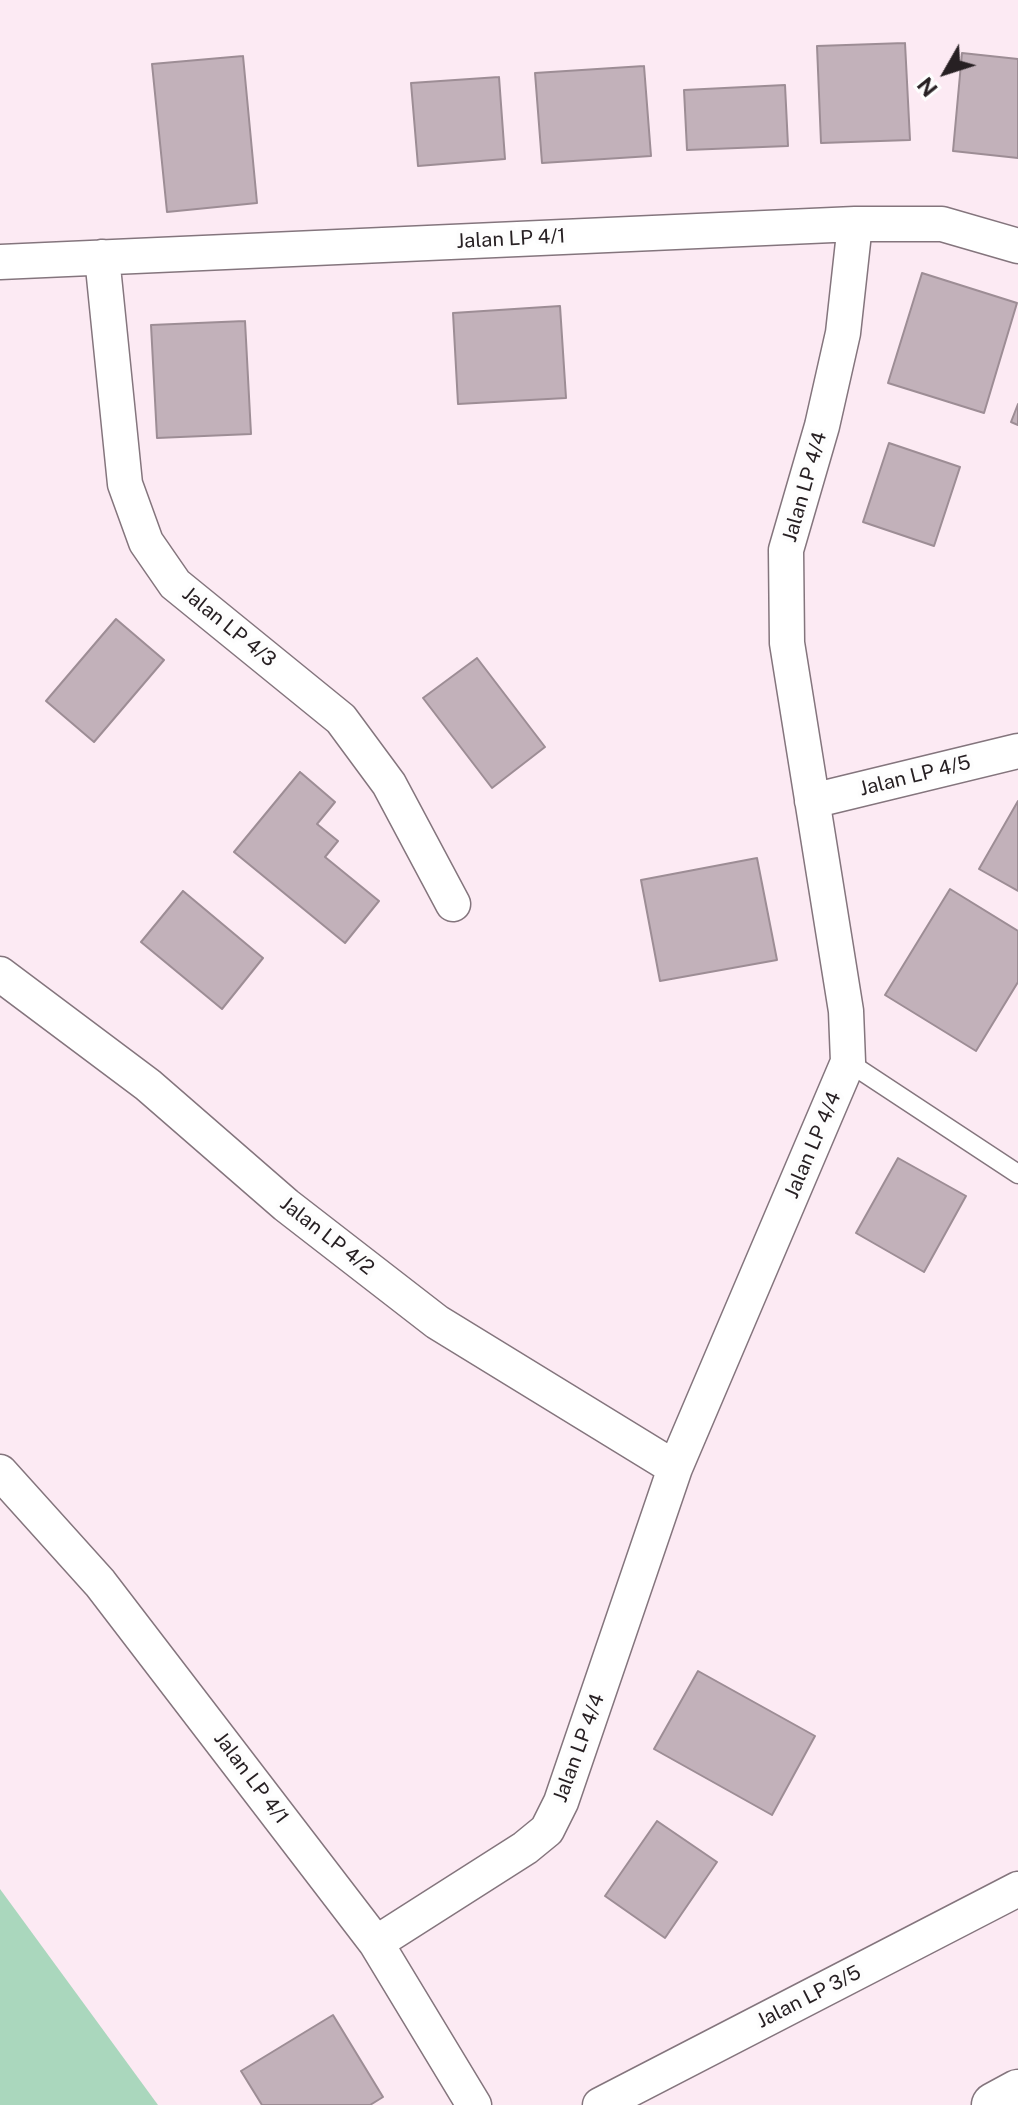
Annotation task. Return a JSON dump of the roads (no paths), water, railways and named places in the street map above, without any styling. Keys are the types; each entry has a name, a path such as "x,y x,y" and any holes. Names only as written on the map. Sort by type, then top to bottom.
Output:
{"main road":[{"path":"994,2105 1018,2092"}],"street":[{"name":"Jalan LP 4/1","path":"0,262 855,224 942,224 1018,246"},
{"name":"Jalan LP 4/4","path":"376,1943 525,1848 547,1830 566,1787 675,1468 848,1062 846,1011 787,643 786,550 822,426 843,333 855,224"},
{"name":"Jalan LP 4/3","path":"102,257 125,484 146,542 175,584 341,719 389,784 453,904"},
{"name":"Jalan LP 4/5","path":"812,801 1018,751"},
{"name":"Jalan LP 4/2","path":"0,974 148,1085 286,1205 437,1322 675,1468"},
{"name":"Jalan LP 4/1","path":"0,1472 100,1583 376,1943 474,2105"},
{"name":"Jalan LP 3/5","path":"600,2105 1018,1889"}],"lane":[{"path":"848,1062 1018,1174"}]}
